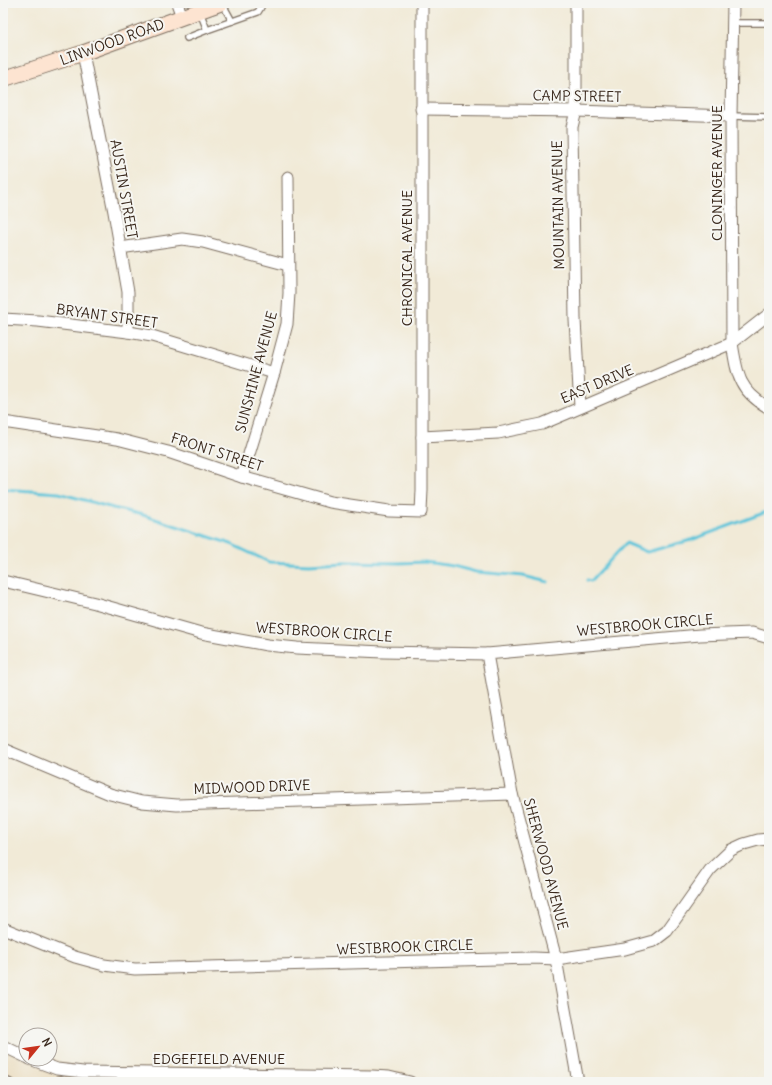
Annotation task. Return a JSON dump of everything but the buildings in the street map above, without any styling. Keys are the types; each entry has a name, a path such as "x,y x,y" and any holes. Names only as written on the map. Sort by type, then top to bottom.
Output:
{"main road":[{"name":"LINWOOD ROAD","path":"3,79 83,53 180,10 199,10 221,3"}],"street":[{"name":"CHRONICAL AVENUE","path":"421,512 422,3"},
{"name":"MOUNTAIN AVENUE","path":"576,3 576,110 572,127 572,142 575,320 580,407"},
{"name":"CLONINGER AVENUE","path":"733,3 731,116 732,343 740,381 749,394 769,408"},
{"name":"AUSTIN STREET","path":"83,53 128,292 128,332"},
{"name":"CAMP STREET","path":"422,109 576,110 731,116"},
{"name":"SUNSHINE AVENUE","path":"242,477 288,324 288,177"},
{"path":"120,248 182,239 203,242 288,265"},
{"name":"EAST DRIVE","path":"422,437 498,433 542,424 732,343 769,314"},
{"name":"BRYANT STREET","path":"3,319 128,332 152,336 274,373"},
{"name":"FRONT STREET","path":"3,422 117,439 168,452 242,477 330,502 389,511 421,512"},
{"name":"WESTBROOK CIRCLE","path":"3,581 95,603 201,633 267,645 383,652 487,654 700,635 752,633 769,638"},
{"name":"SHERWOOD AVENUE","path":"487,654 512,794 556,959 578,1082"},
{"name":"MIDWOOD DRIVE","path":"3,749 110,794 142,802 177,804 512,794"},
{"name":"WESTBROOK CIRCLE","path":"3,928 75,957 104,965 135,969 534,958 556,959 624,949 654,941 667,931 710,870 731,850 744,844 769,839"},
{"path":"3,1046 18,1053"},
{"name":"EDGEFIELD AVENUE","path":"52,1067 83,1072 372,1076 389,1077 410,1082"}],"lane":[{"path":"221,3 232,21"},
{"path":"187,38 258,12 261,7 261,3"},
{"path":"199,10 207,30"},
{"path":"733,23 769,24"},
{"path":"731,116 769,117"},
{"path":"3,1079 10,1082"}],"shaded area":[{"path":"3,1041 18,1046 18,1067 58,1067 58,1061 77,1067 400,1072 430,1082 3,1082"}],"waterway":[{"path":"3,489 59,493 143,515 231,544 269,562 309,564 344,562 425,562 453,566 476,572 523,576 548,582"},
{"path":"587,580 591,581 626,543 647,552 691,540 769,511"}]}
